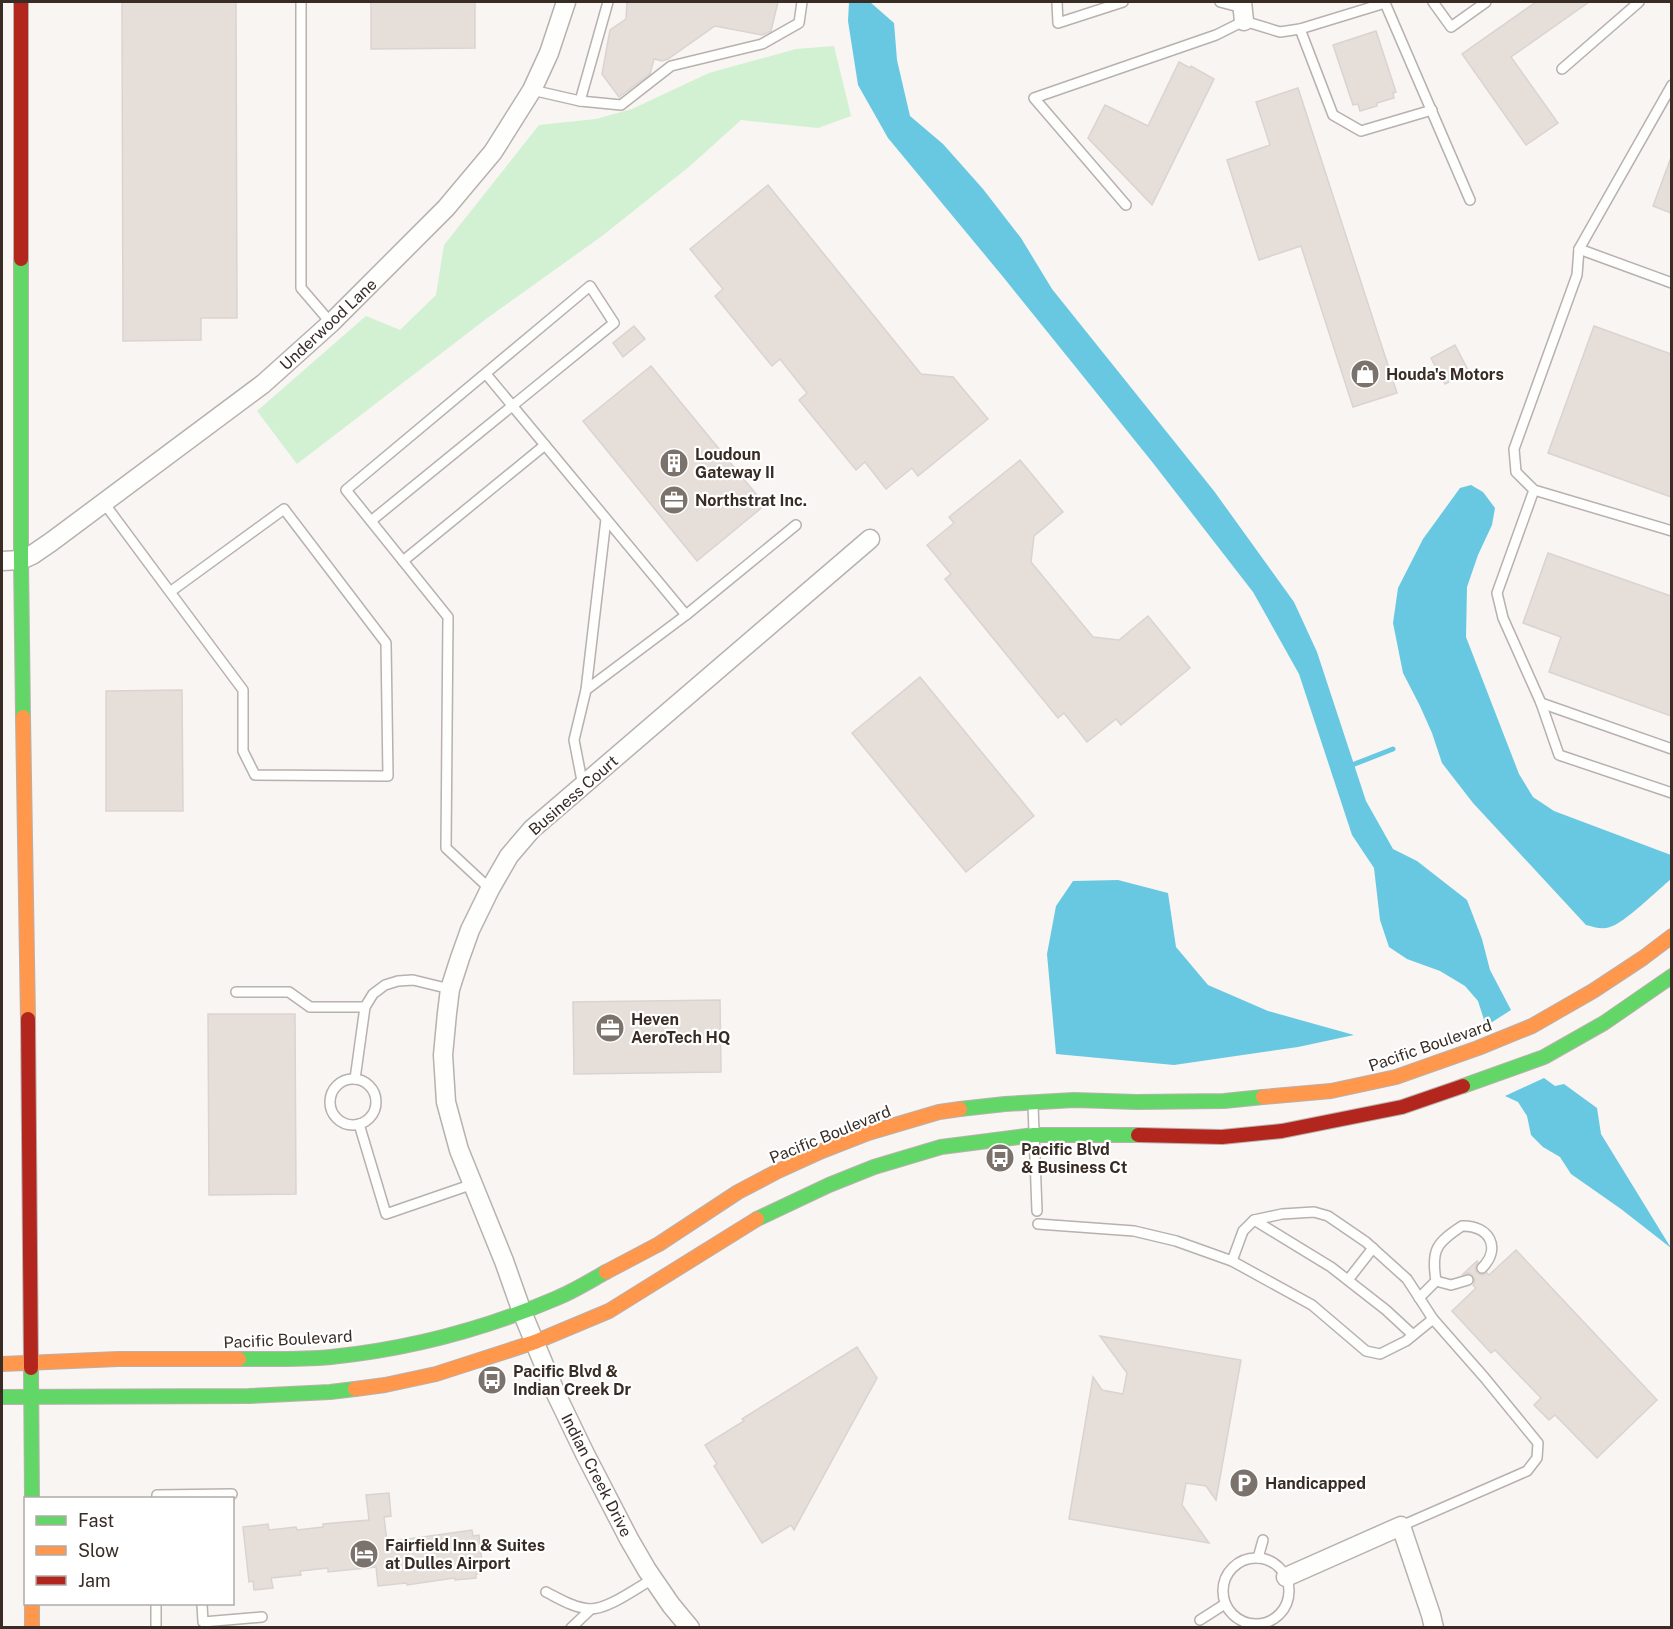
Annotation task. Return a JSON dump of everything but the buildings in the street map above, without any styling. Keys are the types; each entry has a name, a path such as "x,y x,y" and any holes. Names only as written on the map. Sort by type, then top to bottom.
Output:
{"main road":[{"path":"21,2 21,560 32,1497"},
{"name":"Pacific Boulevard","path":"2,1364 118,1359 329,1357 431,1340 479,1327 559,1297 659,1244 738,1192 822,1151 868,1133 939,1112 1005,1104 1074,1100 1224,1101 1331,1091 1396,1077 1479,1048 1532,1026 1593,991 1643,958 1671,936"},
{"path":"2,1397 249,1396 385,1386 436,1374 535,1342 609,1311 748,1223 786,1204 874,1167 941,1147 1034,1135 1222,1137 1282,1131 1402,1107 1544,1057 1604,1023 1671,976"},
{"path":"32,1605 32,1628"}],"street":[{"name":"Underwood Lane","path":"2,561 21,560 51,543 263,384 331,323 446,208 493,152 531,90 549,53 566,2"},
{"name":"Business Court","path":"522,1312 459,1150 446,1102 443,1055 450,989 470,930 509,856 532,829 870,539"},
{"name":"Indian Creek Drive","path":"522,1312 557,1396 629,1539 653,1579 690,1628"},
{"path":"1286,1577 1401,1526 1434,1628"}],"lane":[{"path":"302,2 302,288 331,323"},
{"path":"580,101 608,2"},
{"path":"531,90 580,101 621,105 671,66 762,44 799,23 802,2"},
{"path":"1057,2 1058,23 1123,2"},
{"path":"1220,2 1243,10 1280,32 1385,3 1470,200"},
{"path":"1433,2 1451,27 1486,2"},
{"path":"1562,69 1639,2"},
{"path":"1126,204 1034,98 1216,35 1243,10"},
{"path":"1300,28 1333,115 1361,131 1432,110"},
{"path":"1671,85 1579,249 1577,275 1514,449 1516,472 1534,490 1671,531"},
{"path":"1579,249 1671,283"},
{"path":"371,521 614,323 590,286 346,490 448,617 446,848 490,889"},
{"path":"486,374 686,615"},
{"path":"403,561 545,445"},
{"path":"1534,490 1497,593 1503,618 1540,703 1559,754 1671,793"},
{"path":"104,503 170,592 243,690 243,752 255,775 388,776 386,643 284,509 170,592"},
{"path":"583,786 573,740 586,690 606,519"},
{"path":"586,690 686,615 796,525"},
{"path":"1540,703 1671,749"},
{"path":"355,1079 365,1007 373,994 385,985 398,981 412,981 450,989"},
{"path":"236,992 289,992 310,1007 365,1007"},
{"path":"355,1079 365,1082 375,1095 376,1103 371,1116 359,1124 346,1124 337,1119 332,1112 330,1102 333,1090 345,1080 355,1079"},
{"path":"1033,1102 1037,1211"},
{"path":"359,1124 386,1214 473,1184"},
{"path":"1232,1261 1243,1231 1254,1220 1282,1214 1314,1212 1328,1216 1373,1248 1407,1279 1433,1319 1538,1443 1537,1458 1527,1471 1401,1526"},
{"path":"1254,1220 1331,1267 1386,1310 1413,1335"},
{"path":"1038,1224 1134,1232 1176,1241 1232,1261 1312,1305 1366,1351 1380,1354 1406,1341 1433,1319"},
{"path":"1436,1281 1433,1263 1437,1247 1462,1226 1476,1227 1492,1243 1487,1263 1482,1268"},
{"path":"1348,1280 1373,1248"},
{"path":"1436,1281 1451,1285 1468,1280"},
{"path":"1419,1298 1436,1281"},
{"path":"157,1497 157,1495 232,1494"},
{"path":"1258,1558 1263,1540"},
{"path":"1251,1557 1266,1558 1279,1566 1286,1577 1290,1589 1288,1603 1280,1615 1270,1622 1256,1625 1243,1622 1233,1615 1225,1604 1223,1592 1225,1580 1232,1568 1240,1561 1251,1557"},
{"path":"571,1628 591,1609 609,1604 653,1579"},
{"path":"546,1592 573,1605 591,1609"},
{"path":"1200,1620 1225,1604"},
{"path":"156,1605 156,1628"},
{"path":"202,1605 203,1622 262,1617"}],"green space":[{"path":"834,46 851,116 818,128 741,120 690,166 602,236 486,319 297,464 257,411 366,316 400,330 436,295 444,245 539,125 596,119 632,109 709,73 796,49"}],"water":[{"path":"849,2 870,2 894,23 897,60 910,116 943,144 983,189 1021,238 1052,289 1214,491 1294,602 1317,652 1366,801 1393,849 1417,861 1467,900 1482,939 1490,970 1511,1010 1486,1026 1478,1001 1465,986 1440,971 1407,959 1389,947 1380,920 1374,868 1352,835 1299,674 1253,592 1153,463 888,138 858,85 848,21"},
{"path":"1471,485 1483,492 1495,508 1492,525 1467,587 1466,637 1519,774 1533,797 1554,811 1671,855 1671,879 1632,913 1610,927 1586,925 1473,803 1442,763 1432,733 1403,673 1393,623 1398,588 1423,539 1460,488"},
{"path":"1118,880 1168,893 1176,947 1208,985 1268,1011 1354,1035 1298,1047 1174,1065 1056,1054 1047,954 1056,906 1073,881"},
{"path":"1544,1078 1555,1086 1564,1084 1597,1108 1601,1134 1671,1248 1571,1174 1560,1157 1543,1147 1531,1135 1527,1116 1518,1102 1505,1096"}],"waterway":[{"path":"1347,767 1393,749"}],"traffic: fast":[{"path":"21,259 23,717"},
{"path":"1463,1086 1544,1057 1604,1023 1672,976"},
{"path":"960,1109 1074,1100 1224,1101 1263,1097"},
{"path":"757,1219 829,1185 874,1167 941,1147 1034,1135 1138,1135"},
{"path":"239,1359 331,1357 417,1343 474,1328 530,1309 570,1292 606,1272"},
{"path":"31,1368 32,1497"},
{"path":"2,1397 249,1396 355,1389"}],"traffic: slow":[{"path":"23,717 28,1019"},
{"path":"1263,1097 1331,1091 1396,1077 1478,1048 1532,1026 1593,991 1672,936"},
{"path":"606,1272 659,1244 738,1192 778,1171 868,1133 939,1112 960,1109"},
{"path":"355,1389 436,1374 535,1342 609,1311 757,1219"},
{"path":"2,1364 118,1359 239,1359"},
{"path":"32,1605 32,1628"}],"traffic: jam":[{"path":"21,2 21,259"},
{"path":"28,1019 31,1368"},
{"path":"1138,1135 1222,1137 1282,1131 1402,1107 1463,1086"}],"place":[{"name":"Houda's Motors","path":"1365,374"},
{"name":"Loudoun Gateway II","path":"674,463"},
{"name":"Northstrat Inc.","path":"674,500"},
{"name":"Heven AeroTech HQ","path":"610,1028"},
{"name":"Pacific Blvd & Business Ct","path":"1000,1158"},
{"name":"Pacific Blvd & Indian Creek Dr","path":"492,1380"},
{"name":"Handicapped","path":"1244,1483"},
{"name":"Fairfield Inn & Suites at Dulles Airport","path":"364,1554"}]}
